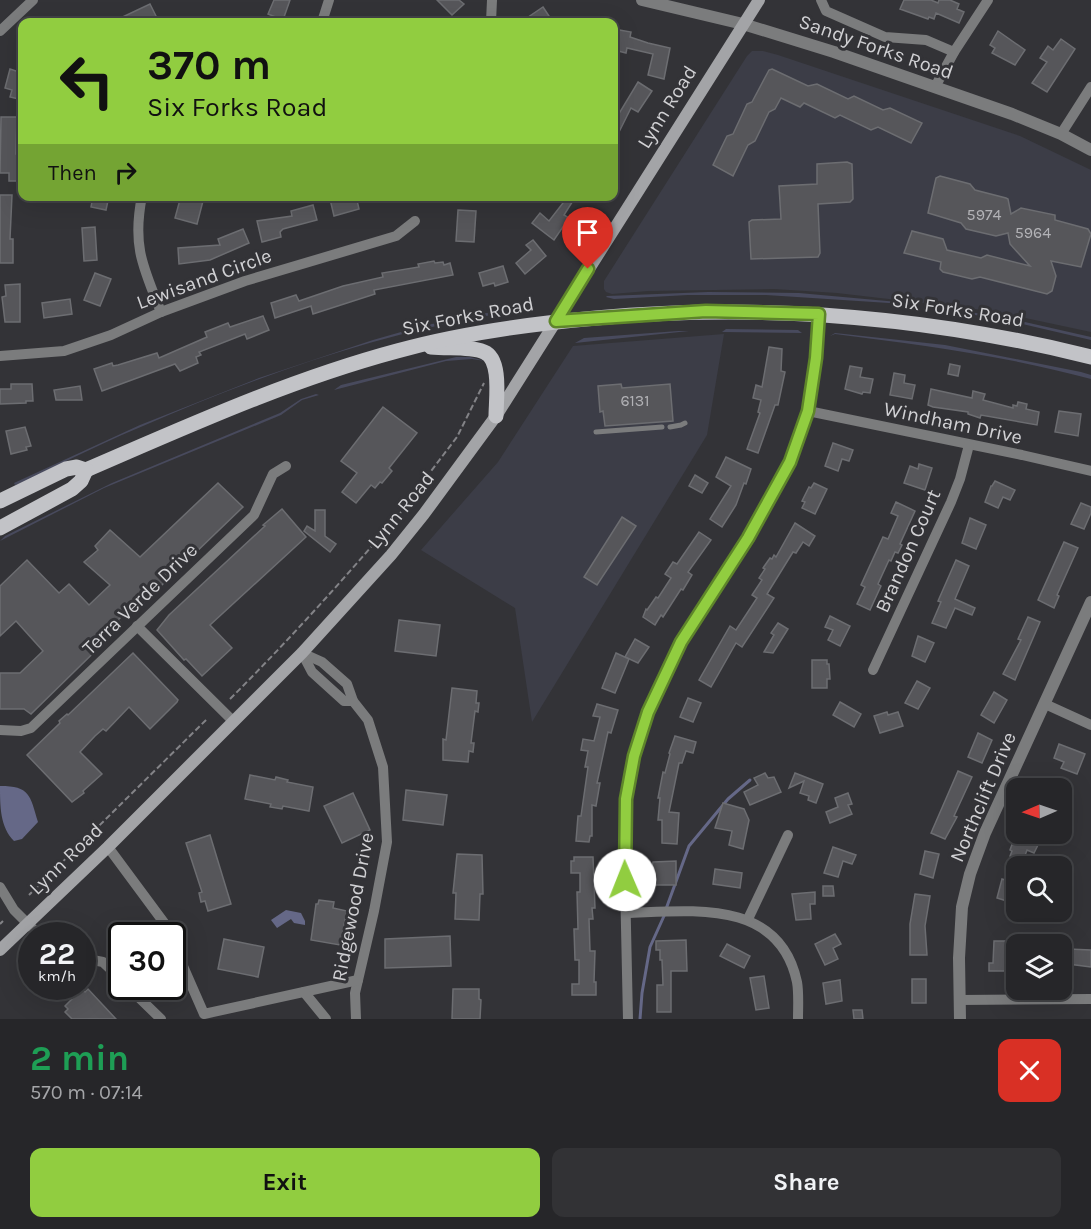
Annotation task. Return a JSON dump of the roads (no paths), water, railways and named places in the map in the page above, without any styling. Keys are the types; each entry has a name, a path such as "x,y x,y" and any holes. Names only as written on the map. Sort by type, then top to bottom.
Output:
{"main road":[{"name":"Lynn Road","path":"30,922 302,653 391,555 450,480 496,416 759,0"},
{"name":"Six Forks Road","path":"0,500 66,469 76,467 86,470 281,388 332,370 423,344 522,325 706,311 819,314 918,323 963,330 1091,357"},
{"path":"423,344 484,352 489,355 495,366 497,380 496,416"},
{"name":"Six Forks Road","path":"0,528 72,489 81,481 86,470"},
{"name":"Lynn Road","path":"0,950 18,933"}],"street":[{"path":"0,31 33,0"},
{"path":"323,18 329,0"},
{"path":"491,18 492,0"},
{"name":"Sandy Forks Road","path":"642,0 743,24 834,52 1012,114 1061,134 1091,150"},
{"path":"821,0 826,11 885,37 926,40 954,52"},
{"path":"935,87 954,52 988,0"},
{"path":"1061,134 1091,87"},
{"path":"141,201 137,220 139,256 160,312"},
{"name":"Lewisand Circle","path":"0,356 64,351 111,335 160,312 245,280 396,236 415,221"},
{"path":"628,1019 624,835 626,799 634,756 648,712 681,642 748,538 790,462 808,411 816,358 819,314"},
{"name":"Windham Drive","path":"808,411 1091,471"},
{"name":"Brandon Court","path":"873,670 951,502 969,445"},
{"name":"Terra Verde Drive","path":"0,730 31,728 254,515 273,474 286,466"},
{"name":"Northclift Drive","path":"960,1019 959,958 962,907 970,874 985,833 1091,602"},
{"path":"137,626 233,721"},
{"name":"Ridgewood Drive","path":"302,653 322,662 347,684 353,701 368,720 381,758 387,842 379,890 358,980 356,1019"},
{"path":"1046,704 1091,725"},
{"path":"748,920 788,835"},
{"path":"108,846 164,922"},
{"path":"0,887 14,910 26,922"},
{"path":"626,914 693,911 725,913 748,920 765,929 789,959 797,982 798,1019"},
{"path":"186,973 204,1014 358,980"},
{"path":"304,992 326,1019"},
{"path":"960,999 1091,999"},
{"path":"141,1000 161,1019"}],"lane":[{"path":"670,426 685,423"},
{"path":"596,432 662,427"}],"waterway":[{"path":"666,909 689,846 728,799 750,780"},
{"path":"640,1019 650,947 664,916"}]}
